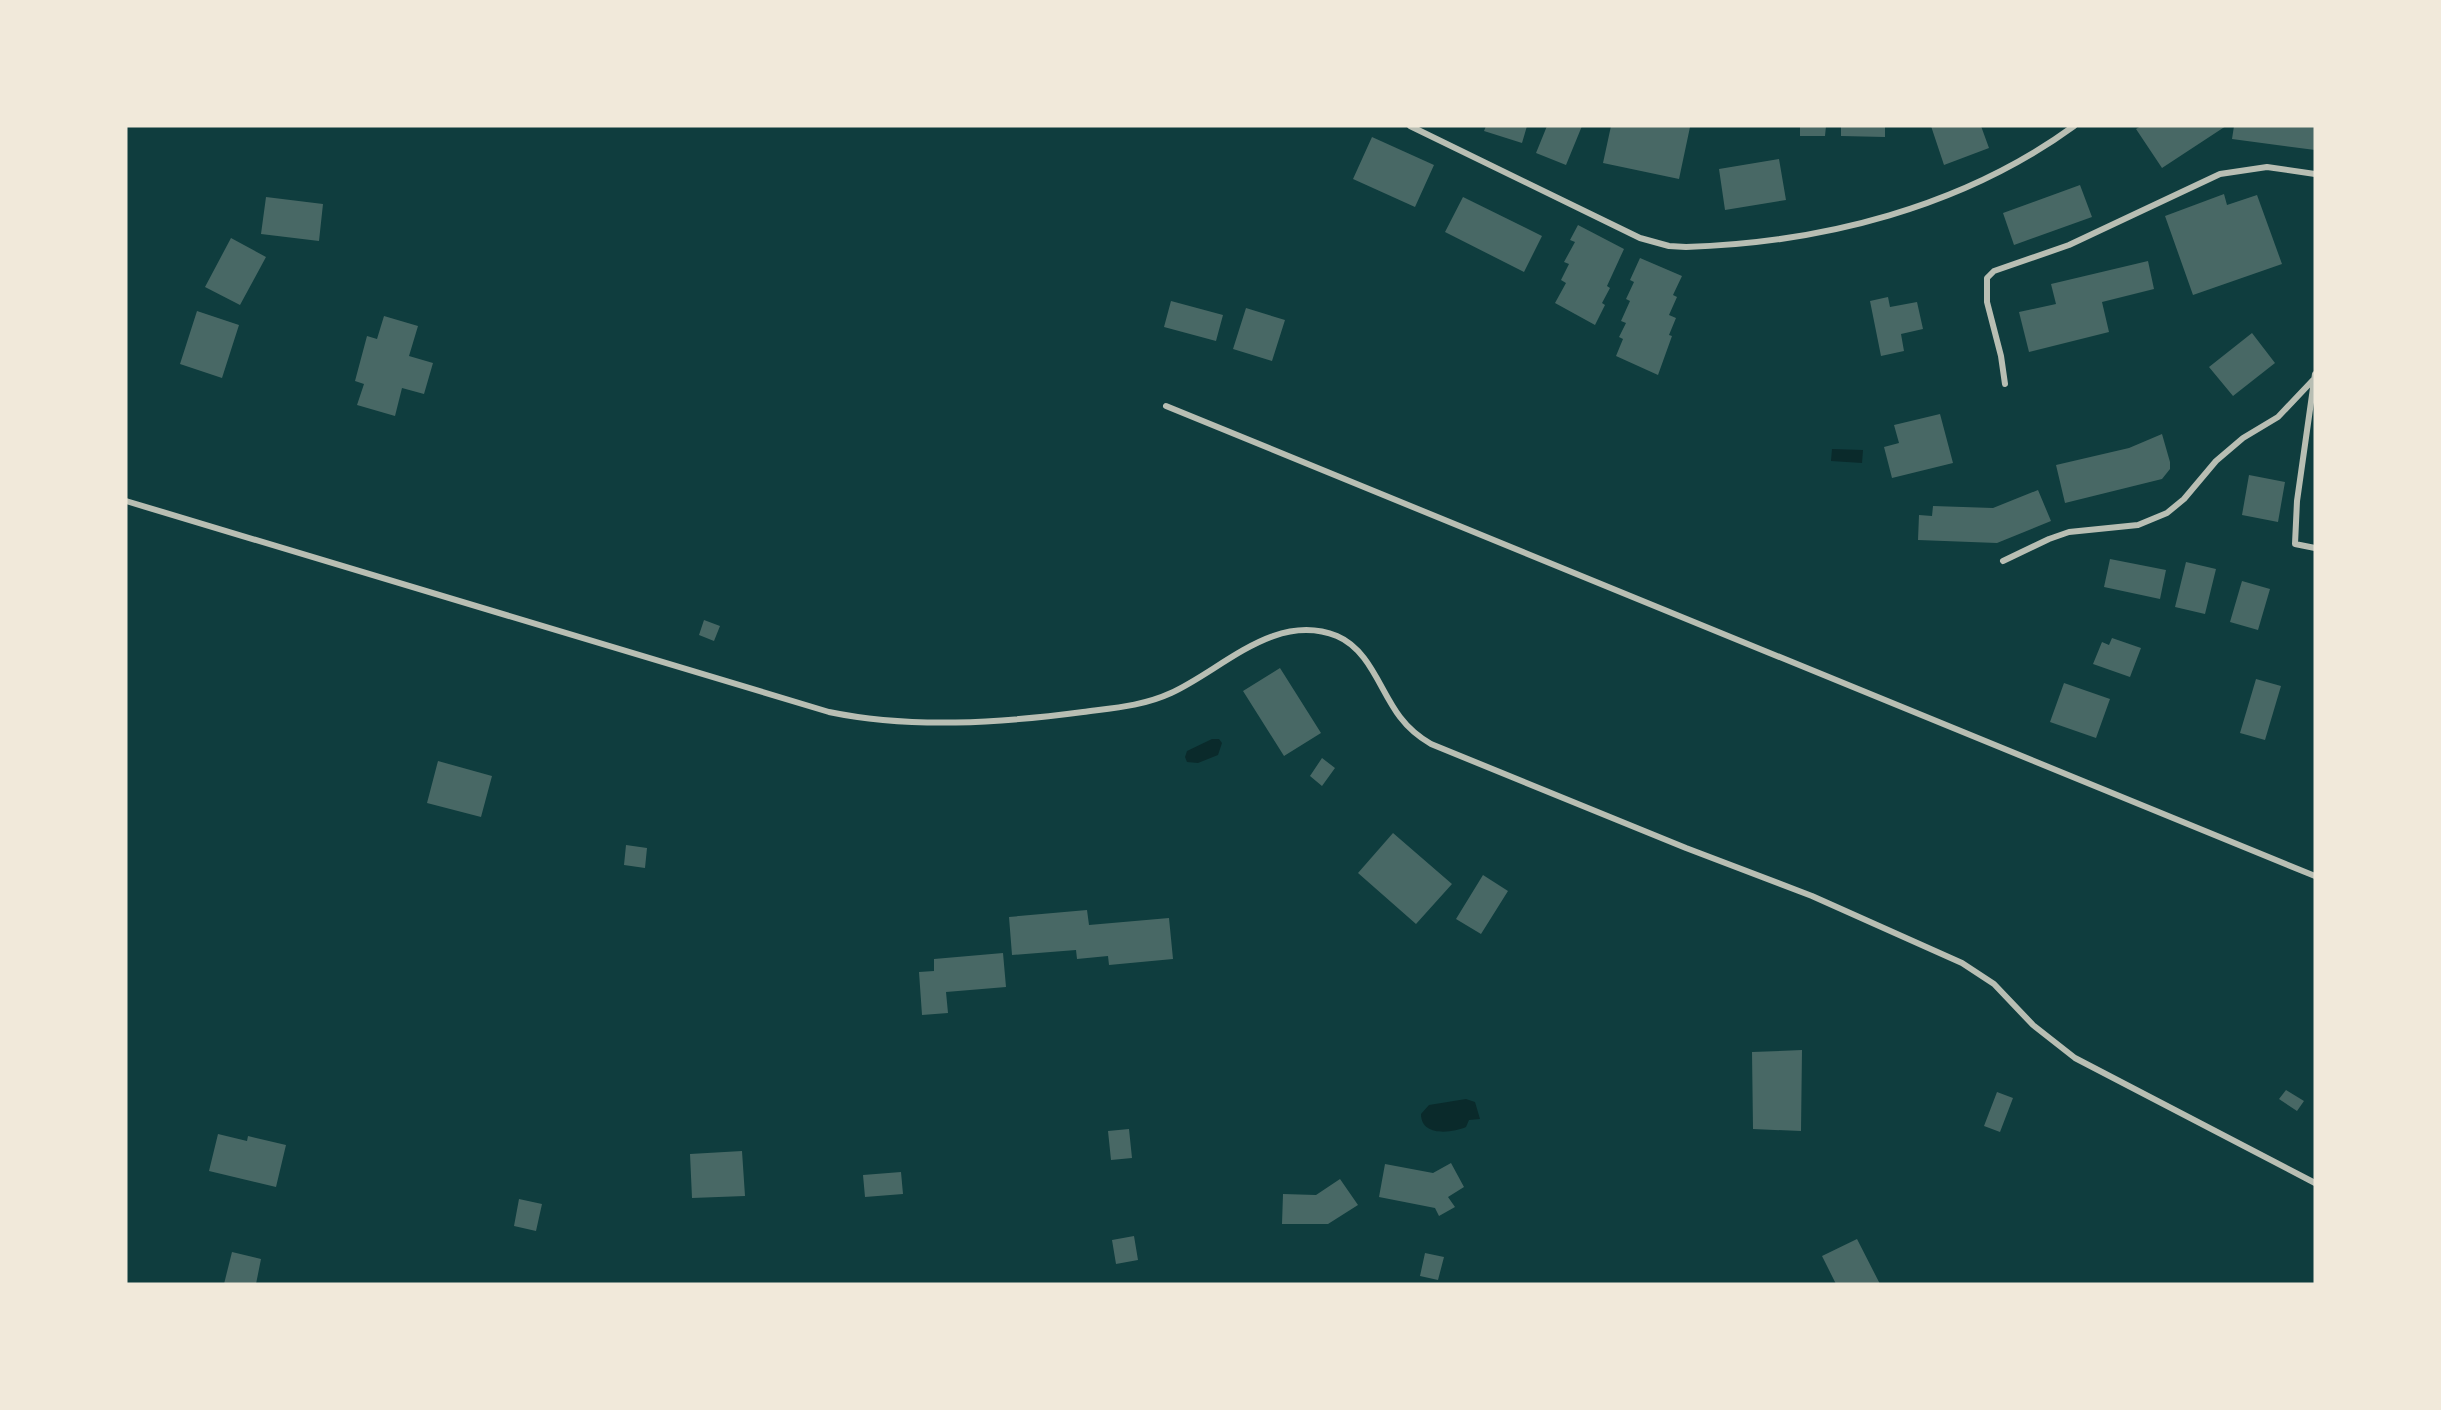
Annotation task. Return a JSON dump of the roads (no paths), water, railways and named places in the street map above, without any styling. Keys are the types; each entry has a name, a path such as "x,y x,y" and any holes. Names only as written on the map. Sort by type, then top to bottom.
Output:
{"street":[{"path":"1410,126 1640,238 1669,246 1686,247 1811,233 1911,208 1971,186 2051,142 2074,126"},
{"path":"2005,384 1988,302 1987,278 1994,271 2069,245 2220,174 2267,167 2315,174"},
{"path":"2315,376 2296,501 2295,544 2315,548"},
{"path":"2003,561 2069,532 2138,525 2167,513 2184,499 2216,461 2243,438 2278,417 2315,376"},
{"path":"1166,406 2315,876"},
{"path":"126,501 585,636 817,709 883,721 943,722 1054,716 1136,705 1180,688 1235,654 1265,639 1309,631 1332,634 1358,651 1400,717 1415,733 1431,744 1686,848 1812,896 1962,963 1990,980 2033,1025 2075,1058 2315,1183"}],"water":[{"path":"1832,449 1863,450 1862,463 1831,461"},
{"path":"1212,739 1219,739 1222,743 1218,755 1198,763 1187,762 1185,757 1187,751"},
{"path":"1466,1099 1475,1102 1480,1119 1469,1120 1466,1127 1446,1132 1438,1131 1426,1127 1422,1121 1421,1114 1429,1105"}]}
